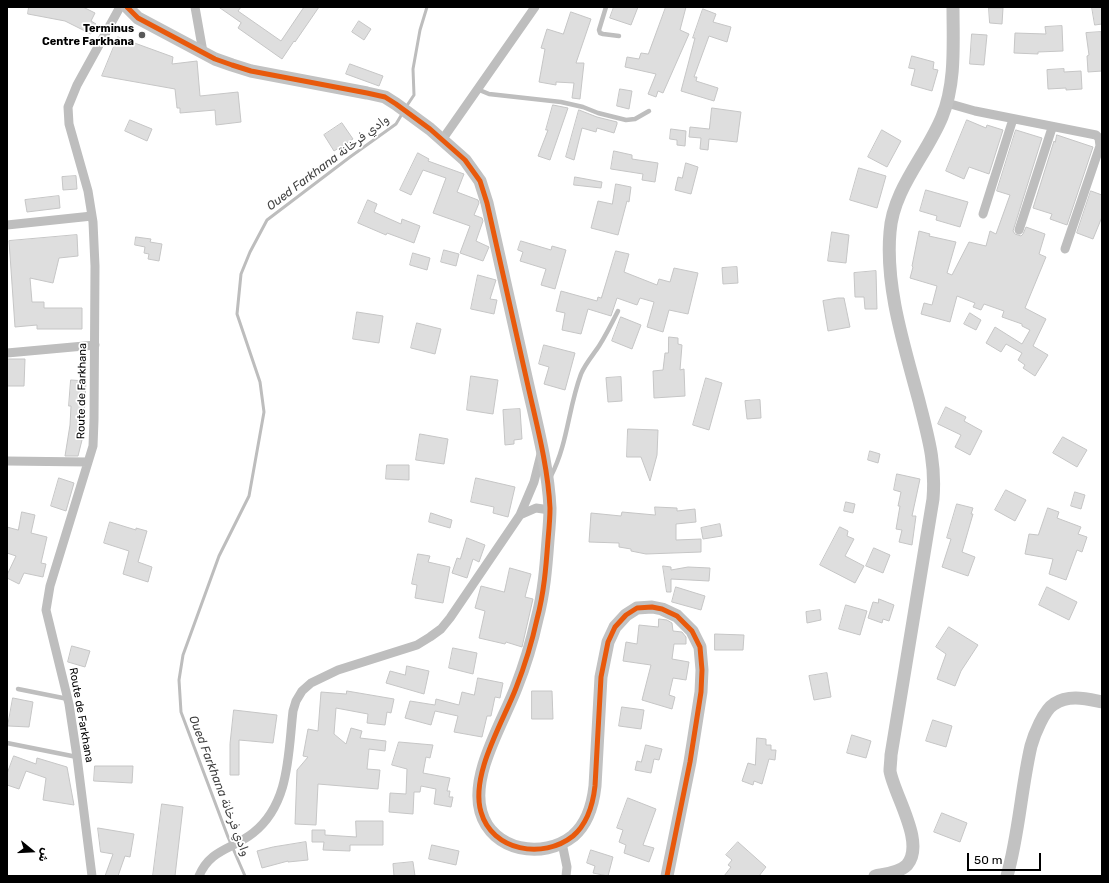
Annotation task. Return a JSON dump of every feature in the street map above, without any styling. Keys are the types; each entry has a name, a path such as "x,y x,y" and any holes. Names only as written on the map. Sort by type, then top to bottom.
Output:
{"street":[{"name":"Route de Farkhana","path":"92,876 77,757 68,700 46,610 50,586 93,446 95,246 88,191 69,124 68,107 77,85 120,7"},
{"path":"127,7 138,18 215,59 251,71 385,97 430,129 465,160 480,181 489,211 542,450 550,510 546,568 538,618 524,666 486,760 480,780 478,796 481,812 488,826 497,838 509,845 522,849 536,850 551,848 562,844 574,835 583,825 594,800 601,677 608,642 615,627 626,615 637,608 652,607 662,609 677,616 692,631 700,647 702,670 701,692 690,762 667,876"},
{"path":"195,7 203,52"},
{"path":"442,140 536,7"},
{"path":"875,876 896,872 906,866 912,857 913,846 910,831 890,771 891,755 933,499 934,482 933,461 929,439 908,359 895,300 889,259 890,232 893,213 899,196 941,119 947,103 951,84 953,7"},
{"path":"947,103 1052,128 1096,136 1099,138 1100,142 1065,249"},
{"path":"983,214 1013,119"},
{"path":"1019,230 1052,128"},
{"path":"7,225 92,216"},
{"path":"7,353 95,345"},
{"path":"199,876 205,864 212,856 239,843 252,834 270,816 276,806 285,780 293,711 296,701 302,691 311,683 338,670 417,645 441,629 520,515 534,482 542,450"},
{"path":"7,461 88,462"},
{"path":"520,515 536,508 550,510"},
{"path":"1007,876 1015,842 1032,746 1042,721 1053,704 1064,699 1075,698 1102,702"},
{"path":"562,844 567,866 566,876"}],"lane":[{"path":"606,7 599,30 603,34 619,36"},
{"path":"477,90 489,94 561,102 626,120 635,119 649,112"},
{"path":"547,483 558,463 563,448 581,373 618,311"},
{"path":"18,690 68,700"},
{"path":"7,743 77,757"}],"building":[{"path":"29,7 83,7 95,13 91,21 96,24 91,34 65,21 28,14"},
{"path":"219,7 241,7 238,11 281,41 304,7 319,7 282,59 238,28 241,23"},
{"path":"614,7 638,7 631,25 610,18"},
{"path":"666,7 686,7 680,30 689,34 663,93 658,91 656,97 648,94 656,74 625,67 627,57 639,59 641,53 648,54"},
{"path":"1092,7 1102,7 1102,24 1095,25"},
{"path":"989,8 1003,8 1002,24 990,23"},
{"path":"703,9 716,14 713,22 731,27 727,42 709,36 694,77 697,77 696,81 718,88 714,101 681,91 695,38 693,38"},
{"path":"571,12 591,19 576,63 584,63 580,99 572,98 574,83 556,82 556,85 539,82 545,49 541,48 547,29 563,34"},
{"path":"359,21 371,29 364,40 352,32"},
{"path":"1062,26 1063,51 1038,52 1038,54 1014,53 1015,33 1046,34 1045,27"},
{"path":"1101,32 1102,71 1088,72 1087,56 1089,55 1086,33"},
{"path":"972,34 987,35 984,65 970,64"},
{"path":"118,37 173,57 172,64 197,61 200,96 238,92 241,122 216,125 215,110 180,113 180,108 177,108 175,89 102,76"},
{"path":"912,56 934,62 933,69 938,70 932,91 911,85 915,69 909,68"},
{"path":"350,64 383,76 379,86 346,74"},
{"path":"1064,69 1064,72 1081,71 1082,89 1048,89 1047,70"},
{"path":"620,89 632,91 629,109 617,106"},
{"path":"553,105 568,108 550,160 538,156 548,130 546,130"},
{"path":"712,108 741,112 737,142 709,139 708,150 700,149 701,138 689,137 690,127 709,129"},
{"path":"579,110 597,117 617,122 617,124 614,133 597,128 596,132 582,128 574,160 566,157"},
{"path":"130,120 152,129 147,141 125,131"},
{"path":"967,120 986,128 987,125 1003,130 989,174 969,167 964,179 946,171"},
{"path":"342,123 353,139 334,151 324,135"},
{"path":"671,129 686,131 685,146 677,145 677,140 670,139"},
{"path":"882,130 901,141 887,167 868,157"},
{"path":"1016,130 1042,138 1013,231 1015,234 1021,236 1026,227 1045,234 1039,254 1046,257 1025,308 1046,319 1033,346 1048,355 1035,376 1023,368 1025,365 1018,360 1022,353 1006,344 1001,352 986,343 995,327 1022,344 1030,330 1022,326 1022,324 1002,317 1004,311 984,304 981,310 973,307 975,303 957,296 950,322 921,314 924,303 932,305 937,286 910,278 919,231 930,234 929,236 956,242 947,273 952,275 969,242 986,246 990,231 996,234 1010,195 997,191"},
{"path":"1057,135 1093,147 1067,225 1050,219 1052,214 1033,208"},
{"path":"614,151 632,155 632,159 658,163 655,182 642,180 643,174 611,169"},
{"path":"418,153 429,159 428,161 464,174 457,192 478,200 479,203 474,215 482,218 483,221 476,241 489,247 483,261 460,253 470,226 433,213 446,178 423,170 411,195 400,190"},
{"path":"686,163 698,167 691,194 675,190 678,177 682,178"},
{"path":"859,168 886,176 877,208 850,200"},
{"path":"76,176 77,189 63,190 62,177"},
{"path":"575,177 602,182 601,188 574,185"},
{"path":"616,184 631,187 629,202 627,201 618,235 591,228 598,201 612,204"},
{"path":"926,190 968,202 960,227 936,220 937,216 920,211"},
{"path":"1091,191 1102,195 1102,217 1093,239 1077,233"},
{"path":"59,196 60,208 27,212 25,200"},
{"path":"368,200 377,204 374,212 401,224 402,219 420,226 414,243 387,233 386,235 358,223"},
{"path":"832,232 849,235 846,263 828,261"},
{"path":"77,235 78,256 59,258 53,283 30,278 32,302 44,302 44,308 82,308 82,329 37,329 37,325 15,327 9,241"},
{"path":"136,237 151,239 150,242 162,244 159,261 148,259 149,254 144,253 145,247 135,245"},
{"path":"521,241 551,250 552,246 566,250 555,289 541,285 546,269 520,261 523,252 518,250"},
{"path":"444,250 459,254 456,266 441,262"},
{"path":"616,251 629,254 624,272 657,285 659,279 670,282 674,268 698,273 688,314 669,310 663,332 647,327 654,302 640,298 637,305 617,298 611,316 588,309 581,334 562,330 565,313 556,311 561,291 597,301 598,297 601,298"},
{"path":"413,253 430,258 427,270 410,265"},
{"path":"737,267 738,283 723,284 722,268"},
{"path":"876,271 877,309 865,309 864,297 855,297 854,273"},
{"path":"478,275 496,280 490,299 497,300 494,314 471,309"},
{"path":"844,298 850,327 828,331 823,301"},
{"path":"357,312 383,316 379,343 353,339"},
{"path":"970,313 981,320 976,330 964,324"},
{"path":"621,317 641,325 632,349 612,341"},
{"path":"417,323 441,329 435,354 411,348"},
{"path":"669,337 678,338 678,344 682,345 680,370 684,369 685,396 654,398 653,371 663,370 665,353 668,353"},
{"path":"544,345 575,353 565,390 544,384 549,367 539,364"},
{"path":"7,359 25,359 24,386 7,386"},
{"path":"471,376 498,380 493,414 467,410"},
{"path":"621,377 622,401 608,402 606,378"},
{"path":"706,378 722,383 709,430 693,425"},
{"path":"71,380 86,381 83,436 78,456 65,456 70,425 71,406 69,406"},
{"path":"760,400 761,418 747,419 745,401"},
{"path":"946,407 966,417 964,421 982,431 970,455 955,447 961,435 938,424"},
{"path":"520,409 522,439 514,440 514,444 505,445 503,410"},
{"path":"628,429 658,430 657,455 650,481 641,457 627,457"},
{"path":"420,434 448,439 444,464 416,460"},
{"path":"1063,437 1087,450 1077,467 1053,453"},
{"path":"870,451 880,454 878,463 868,460"},
{"path":"387,465 409,465 409,480 386,479"},
{"path":"897,474 920,479 912,516 916,516 912,545 899,542 902,530 896,529 901,492 894,490"},
{"path":"59,478 74,483 66,511 51,506"},
{"path":"476,478 515,487 508,517 493,513 494,507 471,502"},
{"path":"1006,490 1026,500 1015,521 995,510"},
{"path":"1075,492 1085,495 1081,509 1071,506"},
{"path":"846,502 855,504 853,513 844,511"},
{"path":"957,504 973,508 971,514 973,514 962,552 975,557 968,576 942,567 951,539 947,538"},
{"path":"655,507 677,508 677,511 695,509 696,522 676,524 676,540 701,539 701,552 646,554 619,547 619,543 589,542 591,513 621,516 622,512 655,515"},
{"path":"1048,508 1059,512 1057,518 1081,527 1078,534 1087,537 1082,552 1077,550 1066,580 1049,574 1053,559 1025,554 1029,534 1038,535"},
{"path":"22,512 35,515 31,533 47,537 41,563 46,564 43,577 24,573 19,584 7,578 16,556 7,553 7,527 18,530"},
{"path":"431,513 452,520 450,528 429,522"},
{"path":"110,522 136,530 136,528 147,531 138,562 152,567 148,582 123,574 129,551 104,543"},
{"path":"720,524 722,536 703,539 701,528"},
{"path":"840,527 848,531 847,536 854,539 845,556 864,566 855,583 820,565"},
{"path":"467,538 485,545 479,562 473,559 467,578 452,573 457,558 460,559"},
{"path":"874,548 890,555 883,573 866,566"},
{"path":"418,554 430,556 428,562 450,567 443,603 415,598 417,585 412,584"},
{"path":"663,566 671,567 671,570 688,567 710,568 709,581 671,579 671,592 667,592"},
{"path":"510,568 531,574 525,597 533,599 522,647 506,642 505,644 479,638 485,611 475,608 481,586 504,592"},
{"path":"676,587 705,596 701,610 672,602"},
{"path":"1047,587 1077,602 1069,620 1039,605"},
{"path":"879,599 894,605 889,621 883,619 882,623 868,618 873,602 878,603"},
{"path":"846,605 867,611 860,635 839,629"},
{"path":"820,610 821,620 807,623 806,612"},
{"path":"659,619 667,620 672,623 673,631 682,632 686,637 686,644 674,644 672,659 689,662 686,680 673,678 669,695 675,697 672,709 642,700 651,665 623,661 626,642 637,644 639,625 658,627"},
{"path":"949,627 978,645 961,671 955,686 937,679 946,654 936,647"},
{"path":"715,634 744,635 743,650 715,650"},
{"path":"72,646 90,651 85,667 68,662"},
{"path":"453,648 477,653 473,674 449,668"},
{"path":"407,666 429,671 424,694 386,683 390,671 405,675"},
{"path":"827,673 831,697 814,700 809,676"},
{"path":"478,678 503,683 500,698 495,697 491,716 487,716 482,737 454,732 458,716 435,711 431,725 405,718 410,701 435,705 436,699 459,705 462,692 474,695"},
{"path":"347,691 394,699 391,713 387,712 385,725 367,723 368,714 336,708 334,734 346,744 351,728 362,731 360,738 386,741 385,751 369,749 367,769 380,770 378,789 318,784 316,825 295,824 297,770 308,757 303,756 308,729 318,731 321,692 346,694"},
{"path":"532,691 552,691 553,719 532,719"},
{"path":"13,698 33,702 29,727 8,726"},
{"path":"622,707 644,710 641,729 619,726"},
{"path":"234,710 277,715 273,743 239,740 239,775 230,775 230,744"},
{"path":"933,720 952,726 946,747 926,741"},
{"path":"852,735 871,741 866,758 847,753"},
{"path":"757,738 766,739 766,745 771,745 771,750 776,750 775,760 769,759 762,784 754,781 753,785 742,781 748,763 755,765"},
{"path":"399,742 433,745 430,758 426,757 423,773 450,778 447,791 450,791 449,797 453,797 451,807 434,804 436,789 421,786 420,792 414,792 413,814 389,812 390,793 406,794 407,769 392,765"},
{"path":"646,745 662,749 659,760 654,759 651,773 635,770 637,761 641,762"},
{"path":"14,756 36,764 37,758 67,767 74,805 43,800 46,778 26,771 19,789 7,785 7,774"},
{"path":"95,766 133,766 132,783 94,781"},
{"path":"628,798 656,809 643,845 654,848 649,862 624,853 626,845 619,842 623,830 617,828"},
{"path":"162,804 183,807 175,876 153,876"},
{"path":"942,813 967,823 960,842 934,832"},
{"path":"356,821 383,821 383,845 350,845 350,851 323,850 324,842 312,842 312,830 325,830 325,835 356,837"},
{"path":"98,828 134,834 130,857 125,856 118,876 105,876 113,854 101,852"},
{"path":"306,842 308,860 288,861 262,868 257,851"},
{"path":"738,842 766,867 759,876 724,876 731,867 728,865 732,860 726,855"},
{"path":"432,845 459,851 456,865 429,859"},
{"path":"591,850 613,857 608,876 593,873 595,866 587,863"},
{"path":"413,862 415,876 394,876 393,864"}],"waterway":[{"name":"Oued Farkhana وادي فرخانة","path":"406,107 414,95 413,69 420,30 427,7"},
{"name":"Oued Farkhana وادي فرخانة","path":"245,876 228,837 181,712 179,680 183,655 219,556 249,496 264,412 260,382 237,314 241,274 250,252 267,220 396,124 402,114"}],"cycle path":[{"path":"127,7 138,18 215,59 232,65 251,71 385,97 430,129 465,160 480,181 487,203 545,462 550,508 543,590 531,645 516,688 496,732 484,765 480,782 479,797 481,812 487,825 496,836 507,843 520,848 548,848 561,843 573,836 578,831 586,820 594,793 601,677 608,642 615,627 626,615 637,608 652,607 662,609 677,616 692,631 700,647 702,670 701,692 690,762 667,876"}],"place":[{"name":"Terminus Centre Farkhana","path":"142,35"}]}
